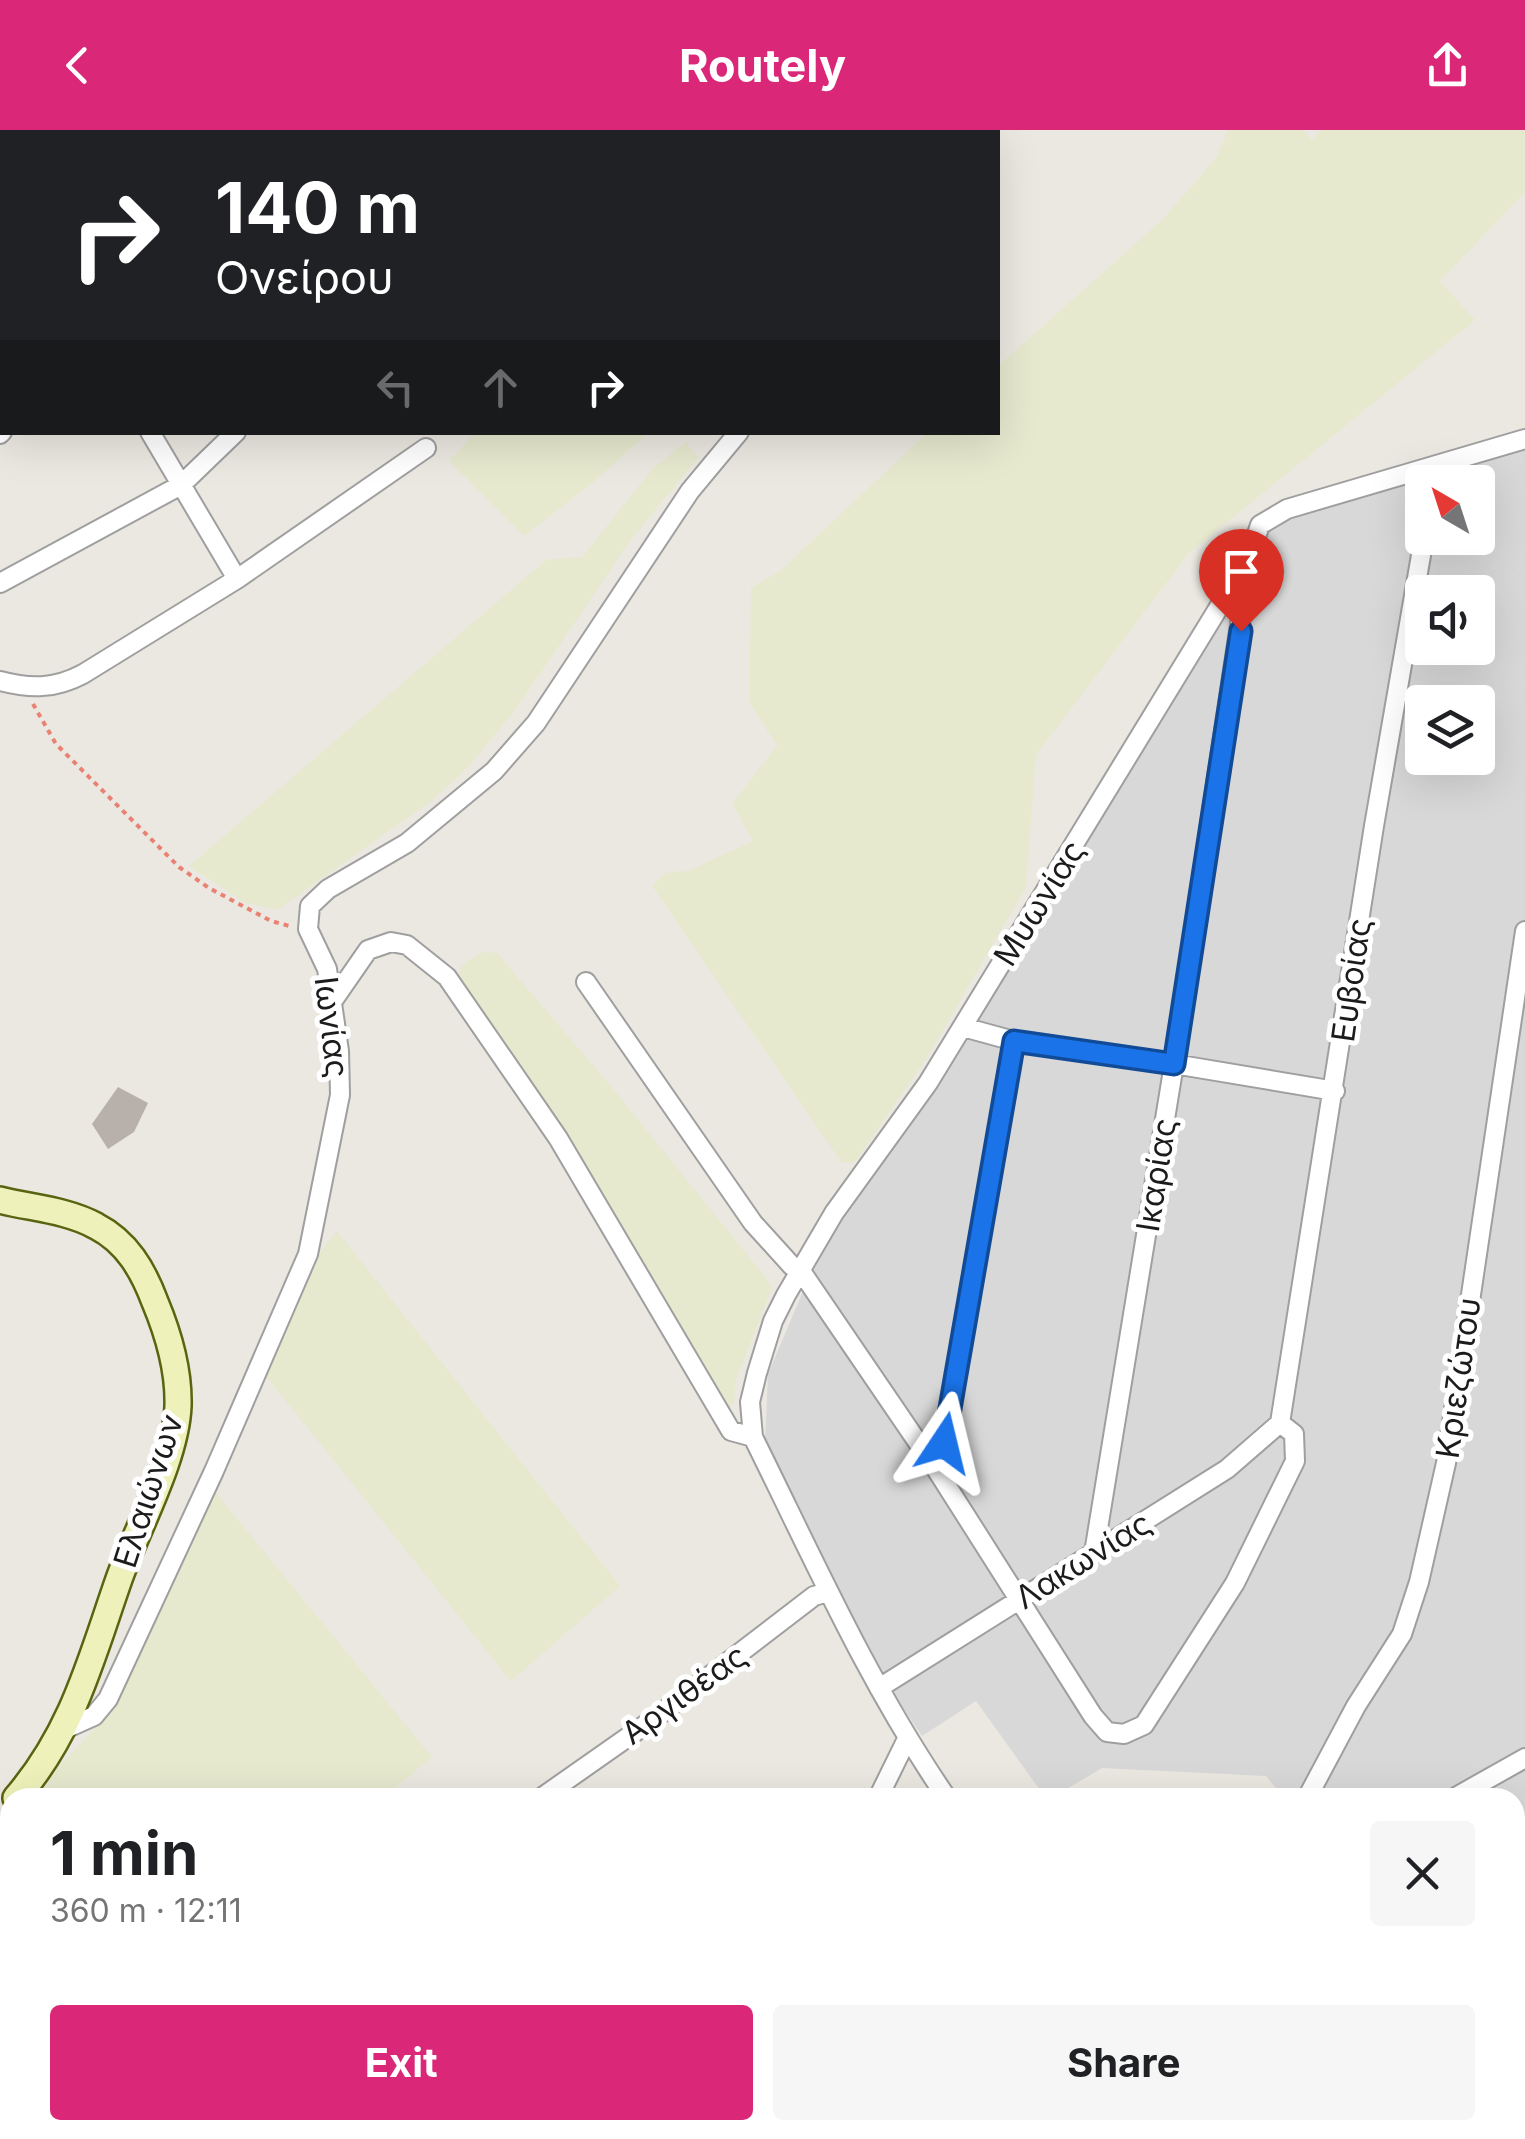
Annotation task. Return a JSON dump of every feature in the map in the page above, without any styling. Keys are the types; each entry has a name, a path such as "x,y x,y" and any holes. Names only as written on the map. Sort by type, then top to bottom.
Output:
{"main road":[{"name":"Ελαιώνων","path":"0,1200 86,1221 127,1250 144,1276 160,1315 177,1386 177,1418 165,1459 65,1729 24,1788"}],"street":[{"path":"152,435 237,579"},
{"path":"0,583 181,485 233,435"},
{"path":"308,929 310,906 328,890 407,843 494,771 536,723 690,491 737,435"},
{"path":"1458,465 1525,439"},
{"path":"0,681 32,688 74,679 237,579 426,448"},
{"name":"Μυωνίας","path":"753,1437 750,1402 773,1320 834,1213 928,1084 963,1027 1249,558 1260,525 1287,509 1405,481"},
{"name":"Ευβοίας","path":"1280,1423 1421,555"},
{"name":"Ικαρίας","path":"1094,1553 1174,1064 1249,558"},
{"name":"Ιωνίας","path":"65,1729 88,1720 108,1700 214,1471 308,1254 340,1094 339,1051 327,968 308,929"},
{"name":"Κριεζώτου","path":"1312,1788 1356,1706 1402,1634 1419,1582 1446,1464 1525,931"},
{"path":"332,1002 368,950 391,942 407,945 447,977 558,1138 730,1431 753,1437 879,1688 940,1788"},
{"path":"586,982 754,1223 801,1271 1107,1732 1124,1734 1144,1725 1235,1582 1295,1461 1294,1434 1280,1423"},
{"path":"963,1027 1014,1041 1335,1092"},
{"path":"938,1472 1014,1041"},
{"name":"Λακωνίας","path":"879,1688 1227,1469 1280,1423"},
{"name":"Αργιθέας","path":"555,1788 655,1718 814,1596 828,1592"},
{"path":"883,1788 907,1739"},
{"path":"1472,1788 1525,1758"}],"path":[{"path":"32,688 34,709 56,744 179,867 270,921 308,929"}],"shaded area":[{"path":"1525,445 1525,1788 1276,1788 1266,1776 1102,1768 1068,1788 1039,1788 976,1701 922,1736 883,1678 765,1443 768,1374 841,1216 924,1105 1256,558 1265,531 1282,519 1405,482 1405,555 1495,555 1495,465 1459,465"}],"green space":[{"path":"1228,130 1303,130 1312,140 1322,130 1525,130 1525,192 1440,281 1475,320 1188,554 1036,755 1026,887 926,1059 855,1162 842,1163 652,886 665,873 688,871 753,841 732,804 777,746 749,702 751,588 780,571 925,435 1000,435 1000,364 1162,220 1217,157"},
{"path":"472,435 646,435 524,536 449,461"},
{"path":"686,442 698,458 630,541 516,709 469,766 430,802 277,910 246,903 189,866 546,560 582,557 652,469"},
{"path":"481,952 497,953 615,1091 772,1288 736,1380 734,1402 729,1410 721,1407 457,979 461,967"},
{"path":"337,1231 620,1586 511,1681 263,1373 314,1259"},
{"path":"213,1489 432,1757 395,1788 38,1788 108,1714"}],"building":[{"path":"118,1087 148,1103 134,1132 108,1149 92,1124"}],"route":[{"path":"944,1443 1014,1041 1174,1064 1241,631"}]}
